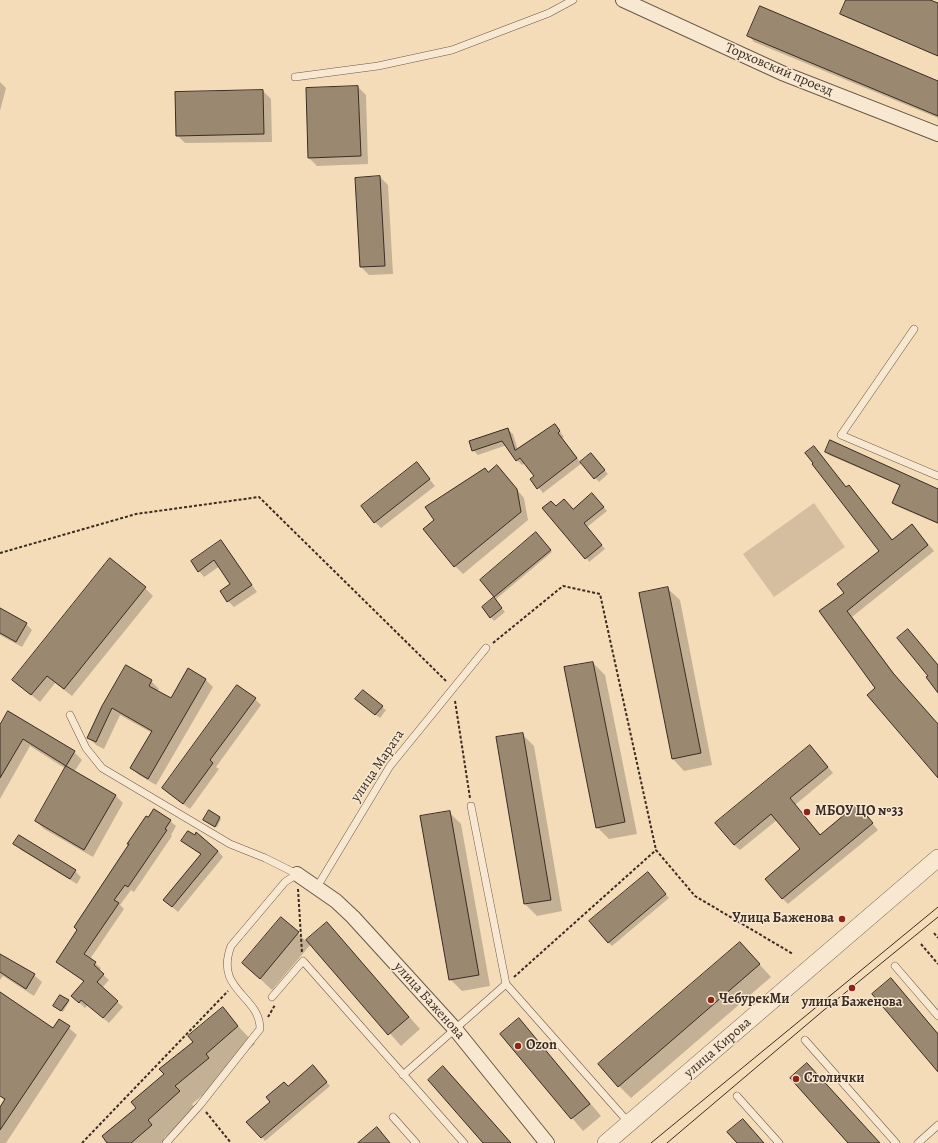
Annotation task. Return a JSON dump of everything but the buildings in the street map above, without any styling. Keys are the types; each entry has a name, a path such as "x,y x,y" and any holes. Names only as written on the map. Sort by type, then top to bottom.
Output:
{"street":[{"name":"Торховский проезд","path":"623,0 782,73 938,134"},
{"name":"улица Кирова","path":"606,1143 938,858"},
{"name":"улица Баженова","path":"297,874 317,887 353,917 455,1029 547,1143"}],"lane":[{"path":"295,77 378,66 452,50 549,13 573,0"},
{"path":"914,329 841,435 938,476"},
{"name":"улица Марата","path":"317,887 390,766 486,648"},
{"path":"70,715 86,748 102,768 230,844 265,858 297,874 285,882 231,946 226,959 233,985 260,1018 260,1029 200,1105 166,1143"},
{"path":"471,806 506,984 629,1123"},
{"path":"272,997 303,961 464,1143"},
{"path":"895,966 938,1016"},
{"path":"403,1074 506,984"},
{"path":"805,1040 896,1143"},
{"path":"737,1096 779,1143"},
{"path":"393,1117 416,1143"},
{"path":"918,1143 938,1124"}],"path":[{"path":"0,553 136,514 259,497 453,688 471,806"},
{"path":"486,648 563,586 600,594 656,850 695,896 793,954"},
{"path":"506,984 656,850"},
{"path":"297,874 303,961"},
{"path":"934,933 938,938"},
{"path":"921,944 938,964"},
{"path":"82,1143 233,985"},
{"path":"260,1029 276,1005 272,997"},
{"path":"200,1105 231,1143"}],"shaded area":[{"path":"814,503 845,547 774,597 743,554"}],"tram line":[{"path":"651,1143 938,907"},
{"path":"667,1143 824,1010 938,917"}],"place":[{"name":"МБОУ ЦО №33","path":"807,812"},
{"name":"Улица Баженова","path":"842,919"},
{"name":"улица Баженова","path":"852,988"},
{"name":"ЧебурекМи","path":"711,1000"},
{"name":"Ozon","path":"518,1046"},
{"name":"Столички","path":"796,1079"}]}
